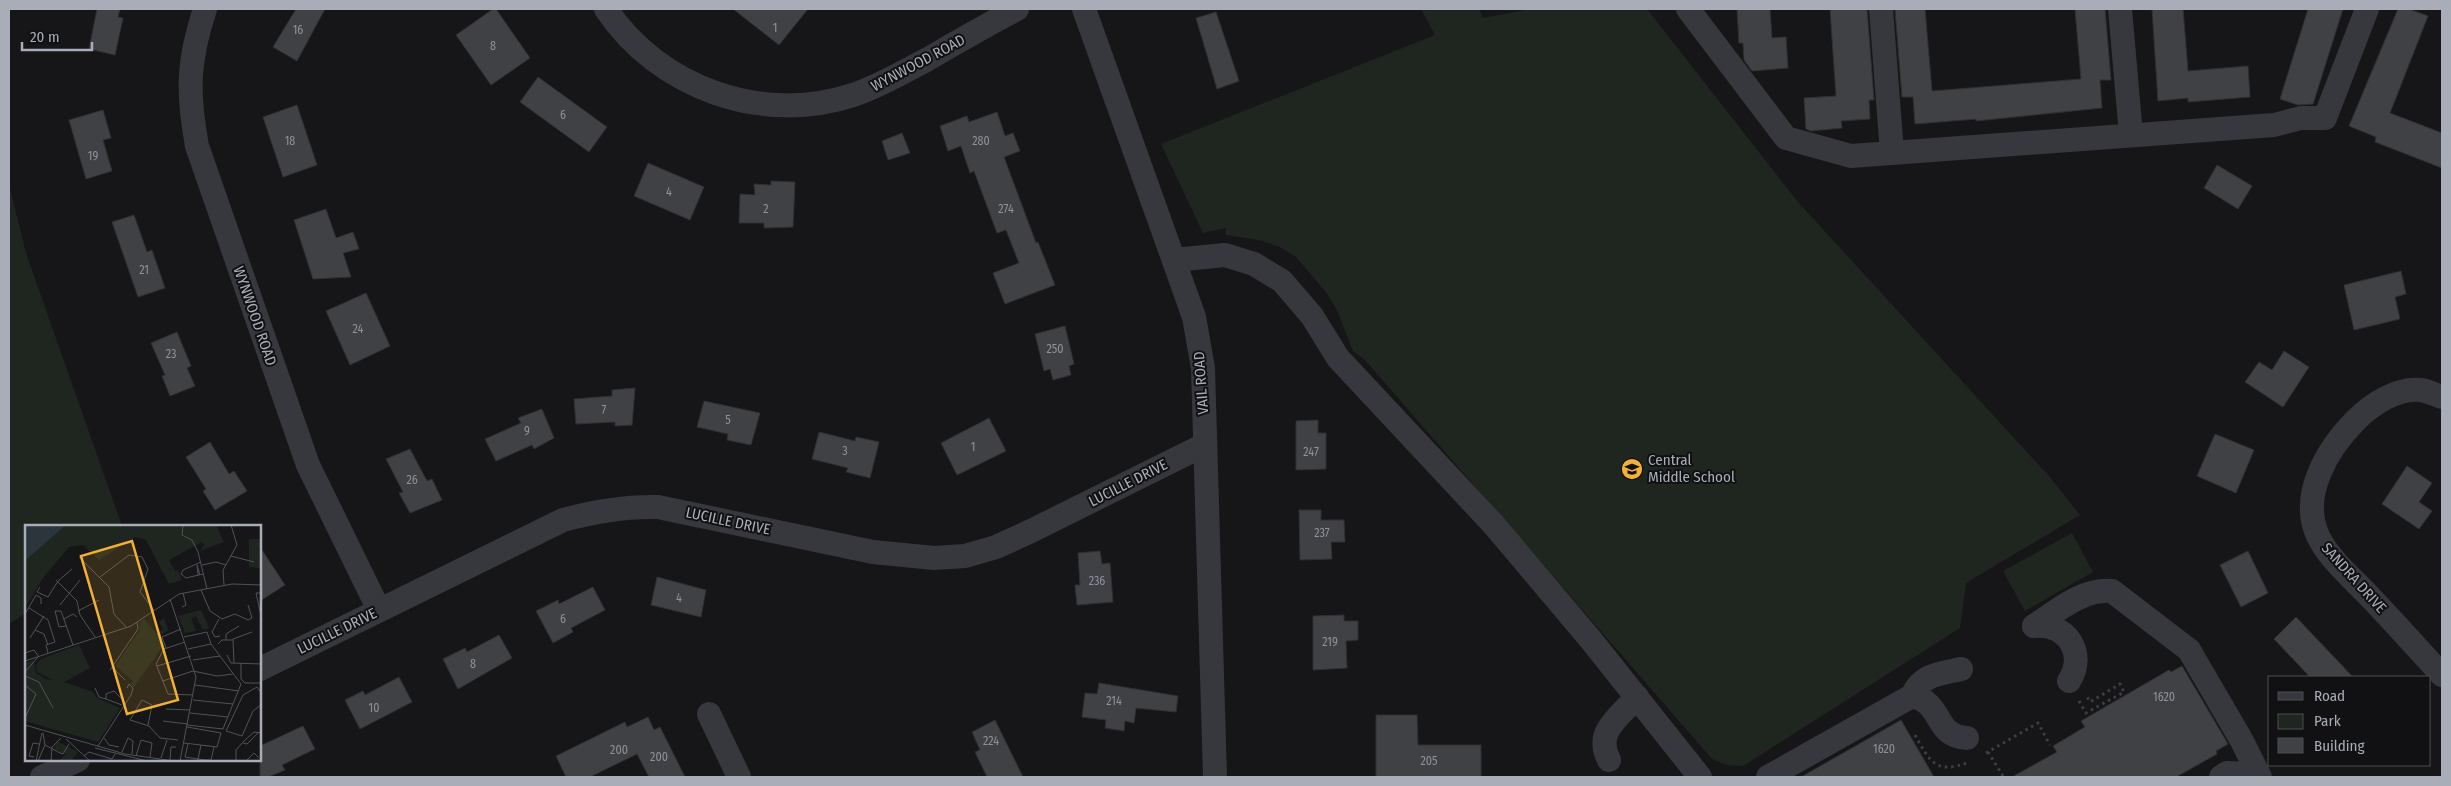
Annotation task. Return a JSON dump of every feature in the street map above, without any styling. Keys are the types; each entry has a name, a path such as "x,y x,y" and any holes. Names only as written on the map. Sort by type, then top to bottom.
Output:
{"street":[{"name":"WYNWOOD ROAD","path":"205,9 194,43 189,72 190,108 197,146 308,465 379,610"},
{"name":"WYNWOOD ROAD","path":"606,9 642,50 668,70 696,86 725,98 757,104 783,106 820,103 852,96 882,84 1017,9"},
{"name":"VAIL ROAD","path":"1084,9 1194,317 1203,368 1215,777"},
{"path":"1688,9 1786,138 1851,156 2274,125 2301,118 2324,118 2367,9"},
{"path":"1881,9 1892,153"},
{"path":"2120,9 2131,135"},
{"path":"1174,260 1226,255 1254,264 1282,280 1312,316 1338,358 1494,525 1637,697 1700,777"},
{"name":"SANDRA DRIVE","path":"2442,398 2420,390 2401,392 2373,407 2357,419 2326,460 2313,489 2312,505 2318,536 2338,563 2442,675"},
{"name":"LUCILLE DRIVE","path":"261,669 563,520 594,511 626,506 667,509 873,552 934,558 966,556 996,547 1031,532 1204,445"},
{"path":"2077,691 2077,658 2074,648 2063,633 2055,627 2046,624 2034,626 2073,601 2099,590 2112,591 2189,650 2242,741 2258,776 2227,774 2221,777"},
{"path":"1768,777 1912,696 1917,684 1932,676 1961,669"},
{"path":"1912,696 1923,698 1930,705 1947,733 1957,738 1967,738"},
{"path":"1609,760 1603,748 1604,737 1609,727 1637,697"},
{"path":"709,714 739,777"},
{"path":"42,777 76,761"}],"path":[{"path":"2120,684 2124,692 2086,713 2077,691 2090,702 2120,684"},
{"path":"2038,723 2050,745"},
{"path":"1988,752 2003,776"}],"green space":[{"path":"1421,9 1479,9 1483,18 1531,9 1647,9 1798,202 2049,476 2080,515 1966,583 1960,628 1743,766 1727,765 1712,759 1365,360 1353,351 1337,310 1326,292 1296,257 1280,247 1259,240 1226,235 1226,228 1203,233 1161,144 1435,35"},
{"path":"9,185 26,253 122,525 25,525 25,614 9,624"},
{"path":"2072,533 2093,572 2025,611 2003,571"}],"building":[{"path":"97,9 120,9 118,17 123,18 115,55 89,49"},
{"path":"296,9 325,9 297,61 273,47"},
{"path":"493,9 496,9 530,58 491,85 456,35"},
{"path":"733,9 808,9 779,45"},
{"path":"1737,9 1770,9 1772,38 1786,37 1788,68 1752,71 1744,60 1743,43 1739,43"},
{"path":"1830,9 1867,9 1874,100 1869,100 1870,119 1841,121 1842,128 1811,131 1806,129 1804,98 1836,96"},
{"path":"1895,9 1925,9 1932,91 2081,79 2075,9 2105,9 2111,80 2100,80 2102,108 1976,121 1976,119 1915,124 1913,97 1902,97"},
{"path":"2152,9 2183,9 2188,71 2248,66 2250,97 2188,102 2188,98 2158,101"},
{"path":"2308,9 2343,9 2313,104 2298,105 2280,99"},
{"path":"2398,9 2409,9 2428,16 2390,113 2442,133 2442,168 2375,142 2376,137 2349,126"},
{"path":"1216,12 1239,81 1217,89 1196,18"},
{"path":"538,77 607,127 589,152 520,102"},
{"path":"297,105 317,165 283,177 263,117"},
{"path":"103,110 111,138 103,140 112,171 86,179 69,120"},
{"path":"997,112 1005,136 1013,133 1020,151 1004,157 1036,243 1038,242 1055,285 1005,304 993,273 1019,263 1006,230 997,233 974,171 970,173 961,146 948,151 940,126 967,116 969,122"},
{"path":"902,133 910,153 888,160 882,141"},
{"path":"648,163 704,187 690,220 634,196"},
{"path":"2217,165 2252,186 2238,209 2204,188"},
{"path":"771,181 795,182 793,227 764,228 764,223 739,223 740,194 755,195 754,184 771,185"},
{"path":"326,209 336,238 353,232 359,249 343,253 351,277 313,279 294,220"},
{"path":"134,215 147,252 152,250 165,288 138,297 112,222"},
{"path":"2401,271 2406,294 2395,297 2400,319 2354,330 2344,285"},
{"path":"366,293 390,346 350,365 326,311"},
{"path":"1065,326 1074,364 1069,366 1071,375 1053,380 1050,369 1044,371 1035,334"},
{"path":"177,332 191,366 187,368 195,386 170,396 162,376 165,375 151,343"},
{"path":"2284,351 2309,367 2283,407 2245,382 2259,362 2272,370"},
{"path":"635,388 632,425 615,426 615,422 576,424 574,399 612,396 612,390"},
{"path":"704,401 760,413 751,445 727,440 728,434 697,427"},
{"path":"542,409 554,438 534,449 532,445 496,461 485,439 521,423 518,418"},
{"path":"989,418 1006,451 957,475 941,443"},
{"path":"1318,420 1318,433 1326,433 1326,469 1296,470 1296,421"},
{"path":"819,432 855,441 856,437 879,442 870,478 846,472 848,468 812,459"},
{"path":"2215,434 2254,450 2236,493 2197,476"},
{"path":"210,442 229,474 234,471 247,491 215,510 203,491 206,489 186,457"},
{"path":"410,449 427,481 432,479 442,500 410,513 399,493 403,492 386,459"},
{"path":"2407,466 2432,483 2419,502 2432,511 2419,529 2382,504"},
{"path":"1299,510 1321,510 1321,520 1344,520 1345,542 1331,542 1332,559 1300,560"},
{"path":"261,549 285,585 261,600"},
{"path":"1100,551 1102,564 1110,563 1113,602 1077,605 1075,585 1080,585 1078,553"},
{"path":"2248,551 2268,593 2241,607 2220,565"},
{"path":"657,577 706,590 701,617 651,605"},
{"path":"593,587 605,610 571,628 573,632 553,643 536,611 558,600 559,604"},
{"path":"1344,615 1344,621 1358,621 1358,640 1346,641 1347,668 1313,670 1313,616"},
{"path":"2296,617 2352,676 2309,676 2274,639"},
{"path":"499,635 512,658 458,689 443,659 465,648 467,652"},
{"path":"2182,666 2228,744 2216,751 2217,754 2176,777 2012,777 2057,752 2053,746 2085,727 2081,721 2169,670 2171,672"},
{"path":"399,677 412,702 360,729 345,700 363,691 365,695"},
{"path":"1099,683 1178,696 1176,712 1136,708 1134,723 1125,721 1124,731 1105,728 1106,720 1082,717 1085,693 1097,694"},
{"path":"1376,715 1417,715 1418,745 1481,745 1481,777 1376,777"},
{"path":"648,717 654,730 660,727 685,777 649,777 637,754 590,777 566,777 556,756 625,722 627,727"},
{"path":"995,720 1023,777 987,777 975,752 980,750 972,732"},
{"path":"1901,720 1934,777 1801,777"},
{"path":"303,726 315,749 282,765 285,770 268,777 260,777 261,746"}],"place":[{"name":"Central Middle School","path":"1632,469"}]}
